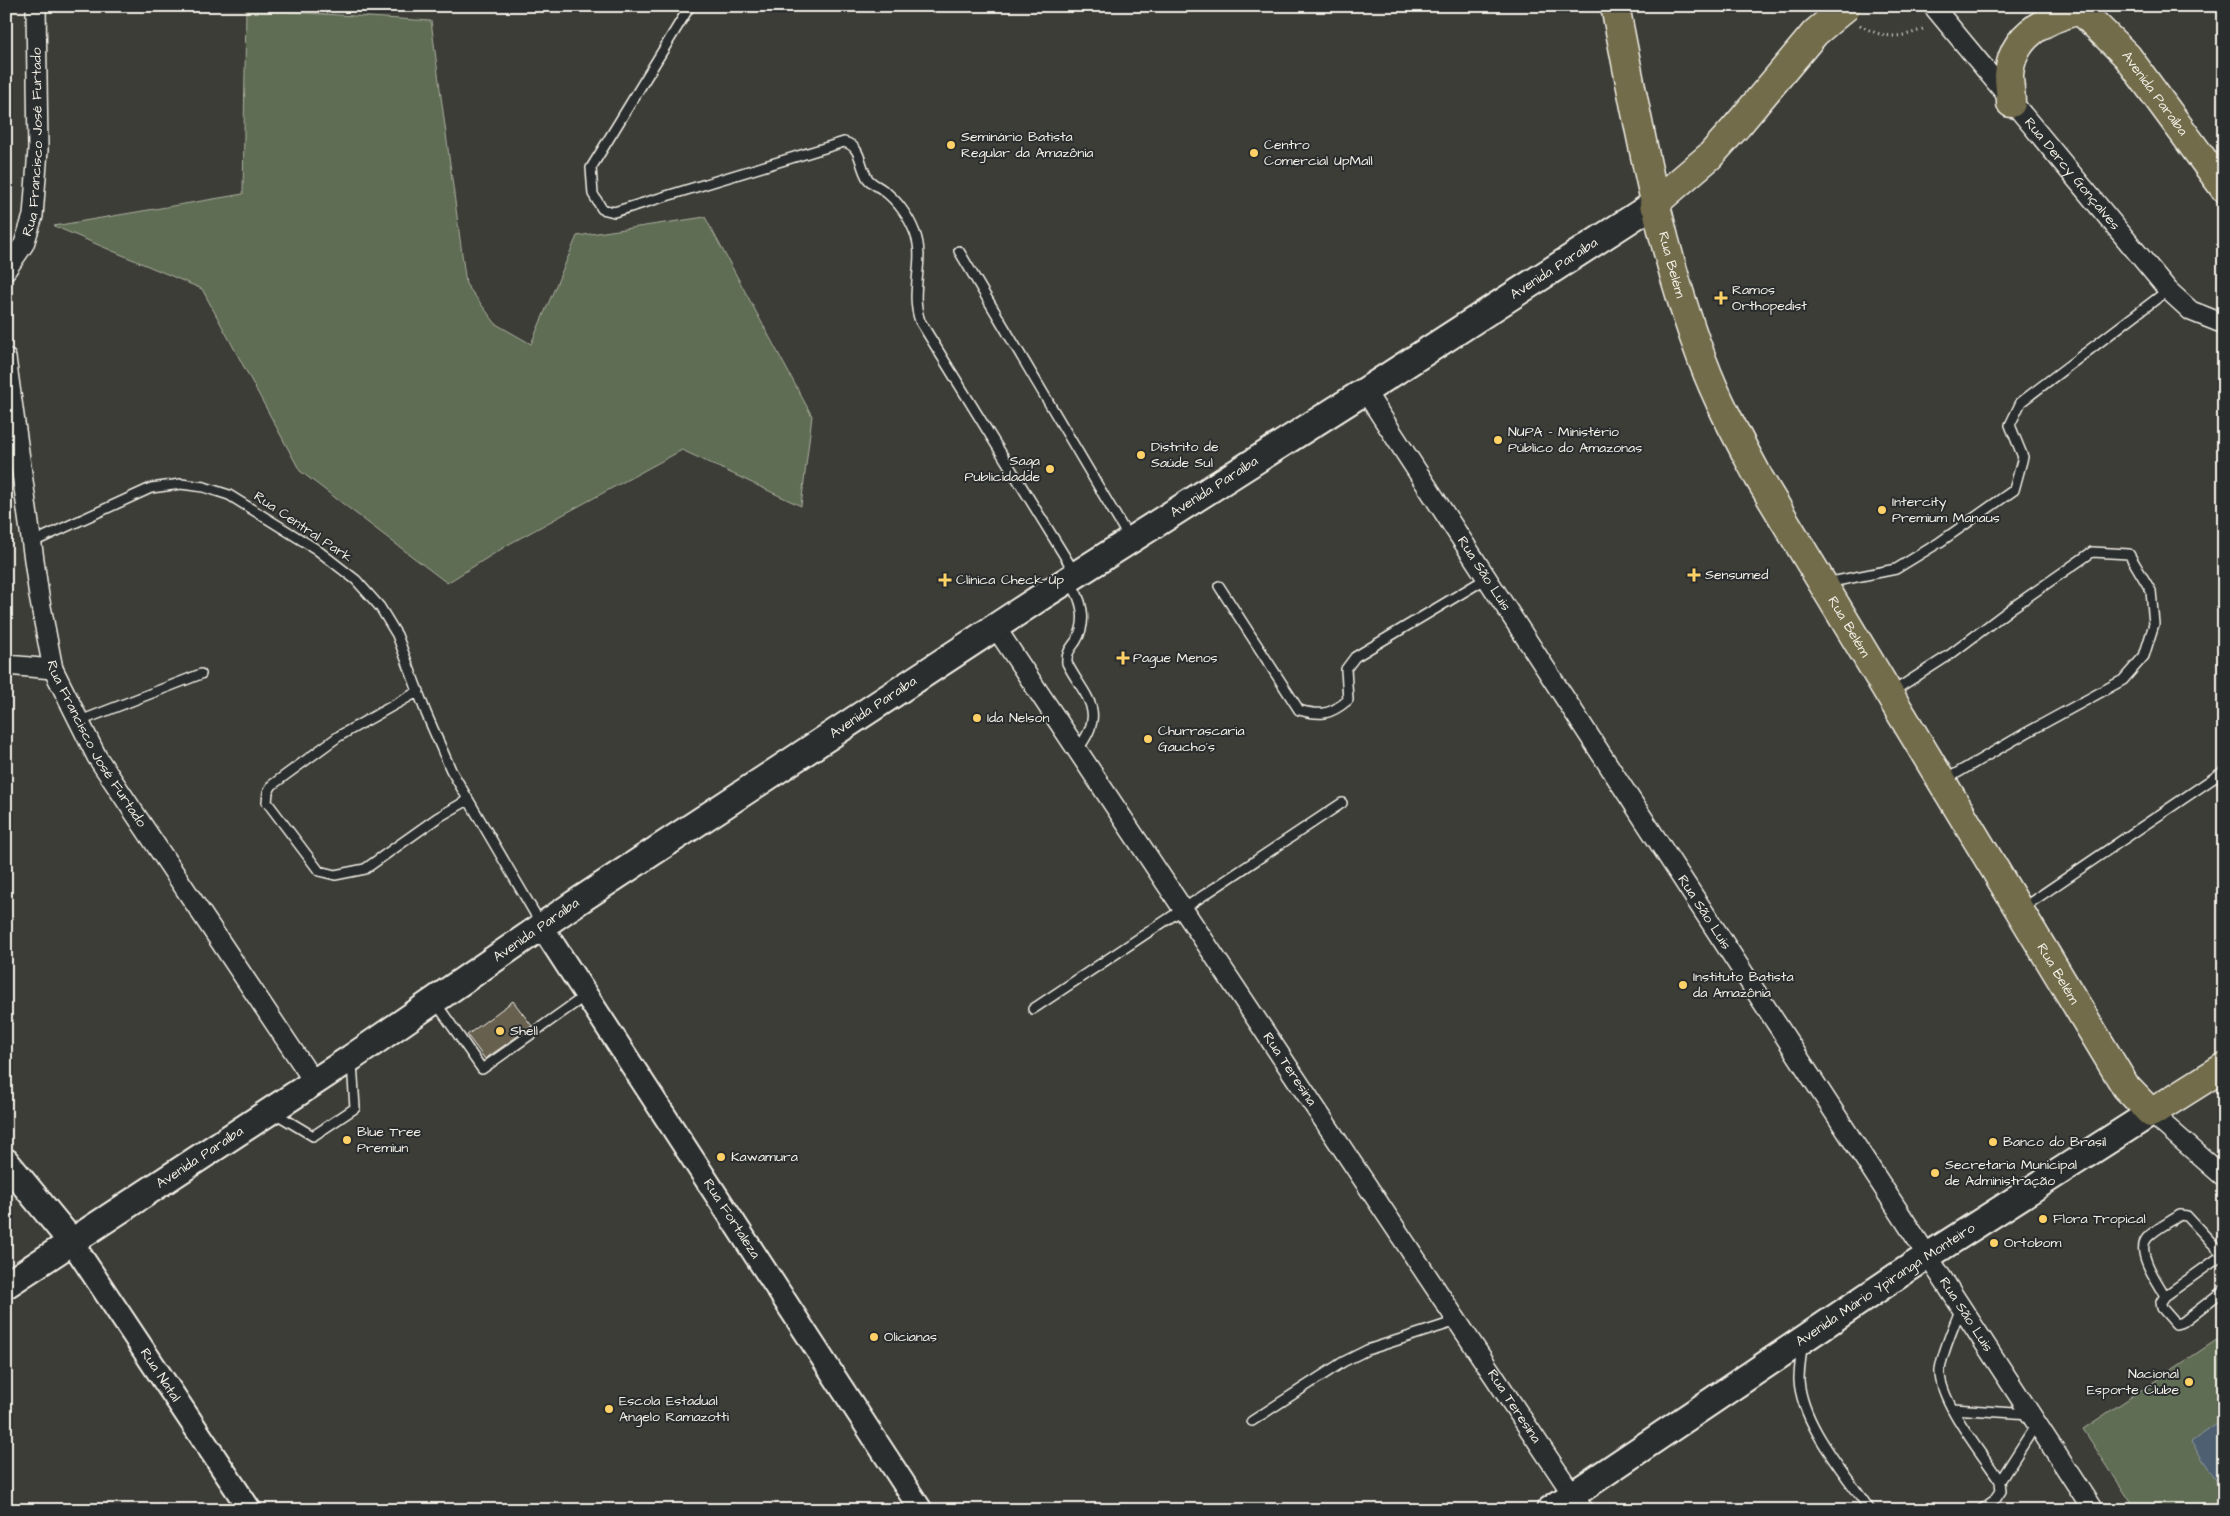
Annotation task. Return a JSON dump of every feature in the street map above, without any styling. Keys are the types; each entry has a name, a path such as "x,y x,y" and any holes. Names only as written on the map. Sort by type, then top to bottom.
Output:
{"main road":[{"name":"Rua Belém","path":"1615,6 1654,204 1703,362 1728,418 1759,478 2126,1087 2151,1113"},
{"name":"Avenida Paraíba","path":"2079,8 2127,56 2224,188"},
{"path":"2012,103 2009,75 2014,51 2027,34 2044,21 2079,8"},
{"name":"Avenida Paraíba","path":"6,1284 351,1058 542,927 1130,540 1654,204 1710,156 1816,33 1851,12"},
{"path":"2202,156 2224,173"},
{"name":"Avenida Mário Ypiranga Monteiro","path":"1550,1510 1577,1502 1803,1340 1927,1256 2224,1067"},
{"path":"6,1162 71,1241"}],"street":[{"name":"Rua Francisco José Furtado","path":"6,270 24,244 33,216 38,150 36,6"},
{"name":"Rua Dercy Gonçalves","path":"1938,13 2168,290 2191,311 2224,324"},
{"name":"Rua Francisco José Furtado","path":"6,358 39,596 53,669 97,757 314,1082"},
{"name":"Rua São Luis","path":"1365,391 2093,1510"},
{"name":"Rua Teresina","path":"996,628 1577,1502"},
{"path":"6,665 53,669"},
{"name":"Rua Fortaleza","path":"542,927 921,1510"},
{"name":"Rua Belém","path":"2151,1113 2224,1177"},
{"name":"Rua Natal","path":"71,1241 250,1510"}],"lane":[{"path":"690,6 591,168 593,194 602,209 614,212 844,142 856,149 866,177 893,199 916,234 918,246 915,296 916,310 920,320 1073,578 1080,601 1082,623 1081,631 1068,652 1067,662 1087,695 1092,711 1086,735 1076,750"},
{"path":"959,250 1130,540"},
{"path":"1824,584 1896,569 1940,542 2014,490 2023,457 2010,424 2021,402 2168,290"},
{"name":"Rua Central Park","path":"33,542 151,488 181,484 204,487 229,495 316,549 356,580 380,607 397,635 438,742 468,800 542,927"},
{"path":"1890,694 1951,654 2013,607 2092,552 2129,554 2151,591 2154,624 2144,656 2123,680 1942,782"},
{"path":"1219,586 1299,710 1318,715 1338,708 1348,700 1346,669 1355,657 1487,578"},
{"path":"80,721 200,674"},
{"path":"419,691 339,736 272,785 268,792 267,802 318,870 335,876 365,869 437,818 468,800"},
{"path":"2019,911 2224,771"},
{"path":"1033,1009 1342,803"},
{"path":"435,1001 482,1069 586,996"},
{"path":"271,1110 313,1136 327,1127 355,1108 351,1058"},
{"path":"2165,1296 2144,1257 2143,1247 2147,1238 2180,1216 2187,1216 2223,1254 2165,1296 2161,1302 2162,1308 2176,1324 2183,1322 2224,1290"},
{"path":"1961,1307 1940,1367 1942,1390 2000,1481 2001,1491 1995,1500 1981,1510"},
{"path":"1252,1421 1343,1362 1367,1350 1457,1322"},
{"path":"1803,1340 1799,1380 1802,1401 1810,1422 1870,1510"},
{"path":"1953,1410 2034,1418 2000,1481"}],"path":[{"path":"1851,12 1871,32 1894,37 1913,33 1938,13"}],"green space":[{"path":"246,9 431,21 466,284 496,324 531,344 577,236 705,217 812,416 801,506 682,450 511,543 447,583 300,471 202,289 54,226 243,194"},
{"name":"Nacional Esporte Clube","path":"2224,1335 2224,1510 2136,1510 2083,1429"}],"water":[{"path":"2224,1419 2224,1491 2191,1442"}],"building":[{"name":"Shell","path":"513,1001 532,1026 485,1059 467,1035"}],"place":[{"name":"Seminário Batista Regular da Amazônia","path":"951,145"},
{"name":"Centro Comercial UpMall","path":"1254,153"},
{"name":"Ramos Orthopedist","path":"1721,298"},
{"name":"NUPA - Ministério Público do Amazonas","path":"1498,440"},
{"name":"Distrito de Saúde Sul","path":"1141,455"},
{"name":"Saga Publicidadde","path":"1050,469"},
{"name":"Intercity Premium Manaus","path":"1882,510"},
{"name":"Sensumed","path":"1694,575"},
{"name":"Clínica Check Up","path":"945,580"},
{"name":"Pague Menos","path":"1123,658"},
{"name":"Ida Nelson","path":"977,718"},
{"name":"Churrascaria Gaucho´s","path":"1148,739"},
{"name":"Instituto Batista da Amazônia","path":"1683,985"},
{"name":"Shell","path":"500,1031"},
{"name":"Blue Tree Premiun","path":"347,1140"},
{"name":"Banco do Brasil","path":"1993,1142"},
{"name":"Kawamura","path":"721,1157"},
{"name":"Secretaria Municipal de Administração","path":"1935,1173"},
{"name":"Flora Tropical","path":"2043,1219"},
{"name":"Ortobom","path":"1994,1243"},
{"name":"Olicianas","path":"874,1337"},
{"name":"Nacional Esporte Clube","path":"2189,1382"},
{"name":"Escola Estadual Angelo Ramazotti","path":"609,1409"}]}
